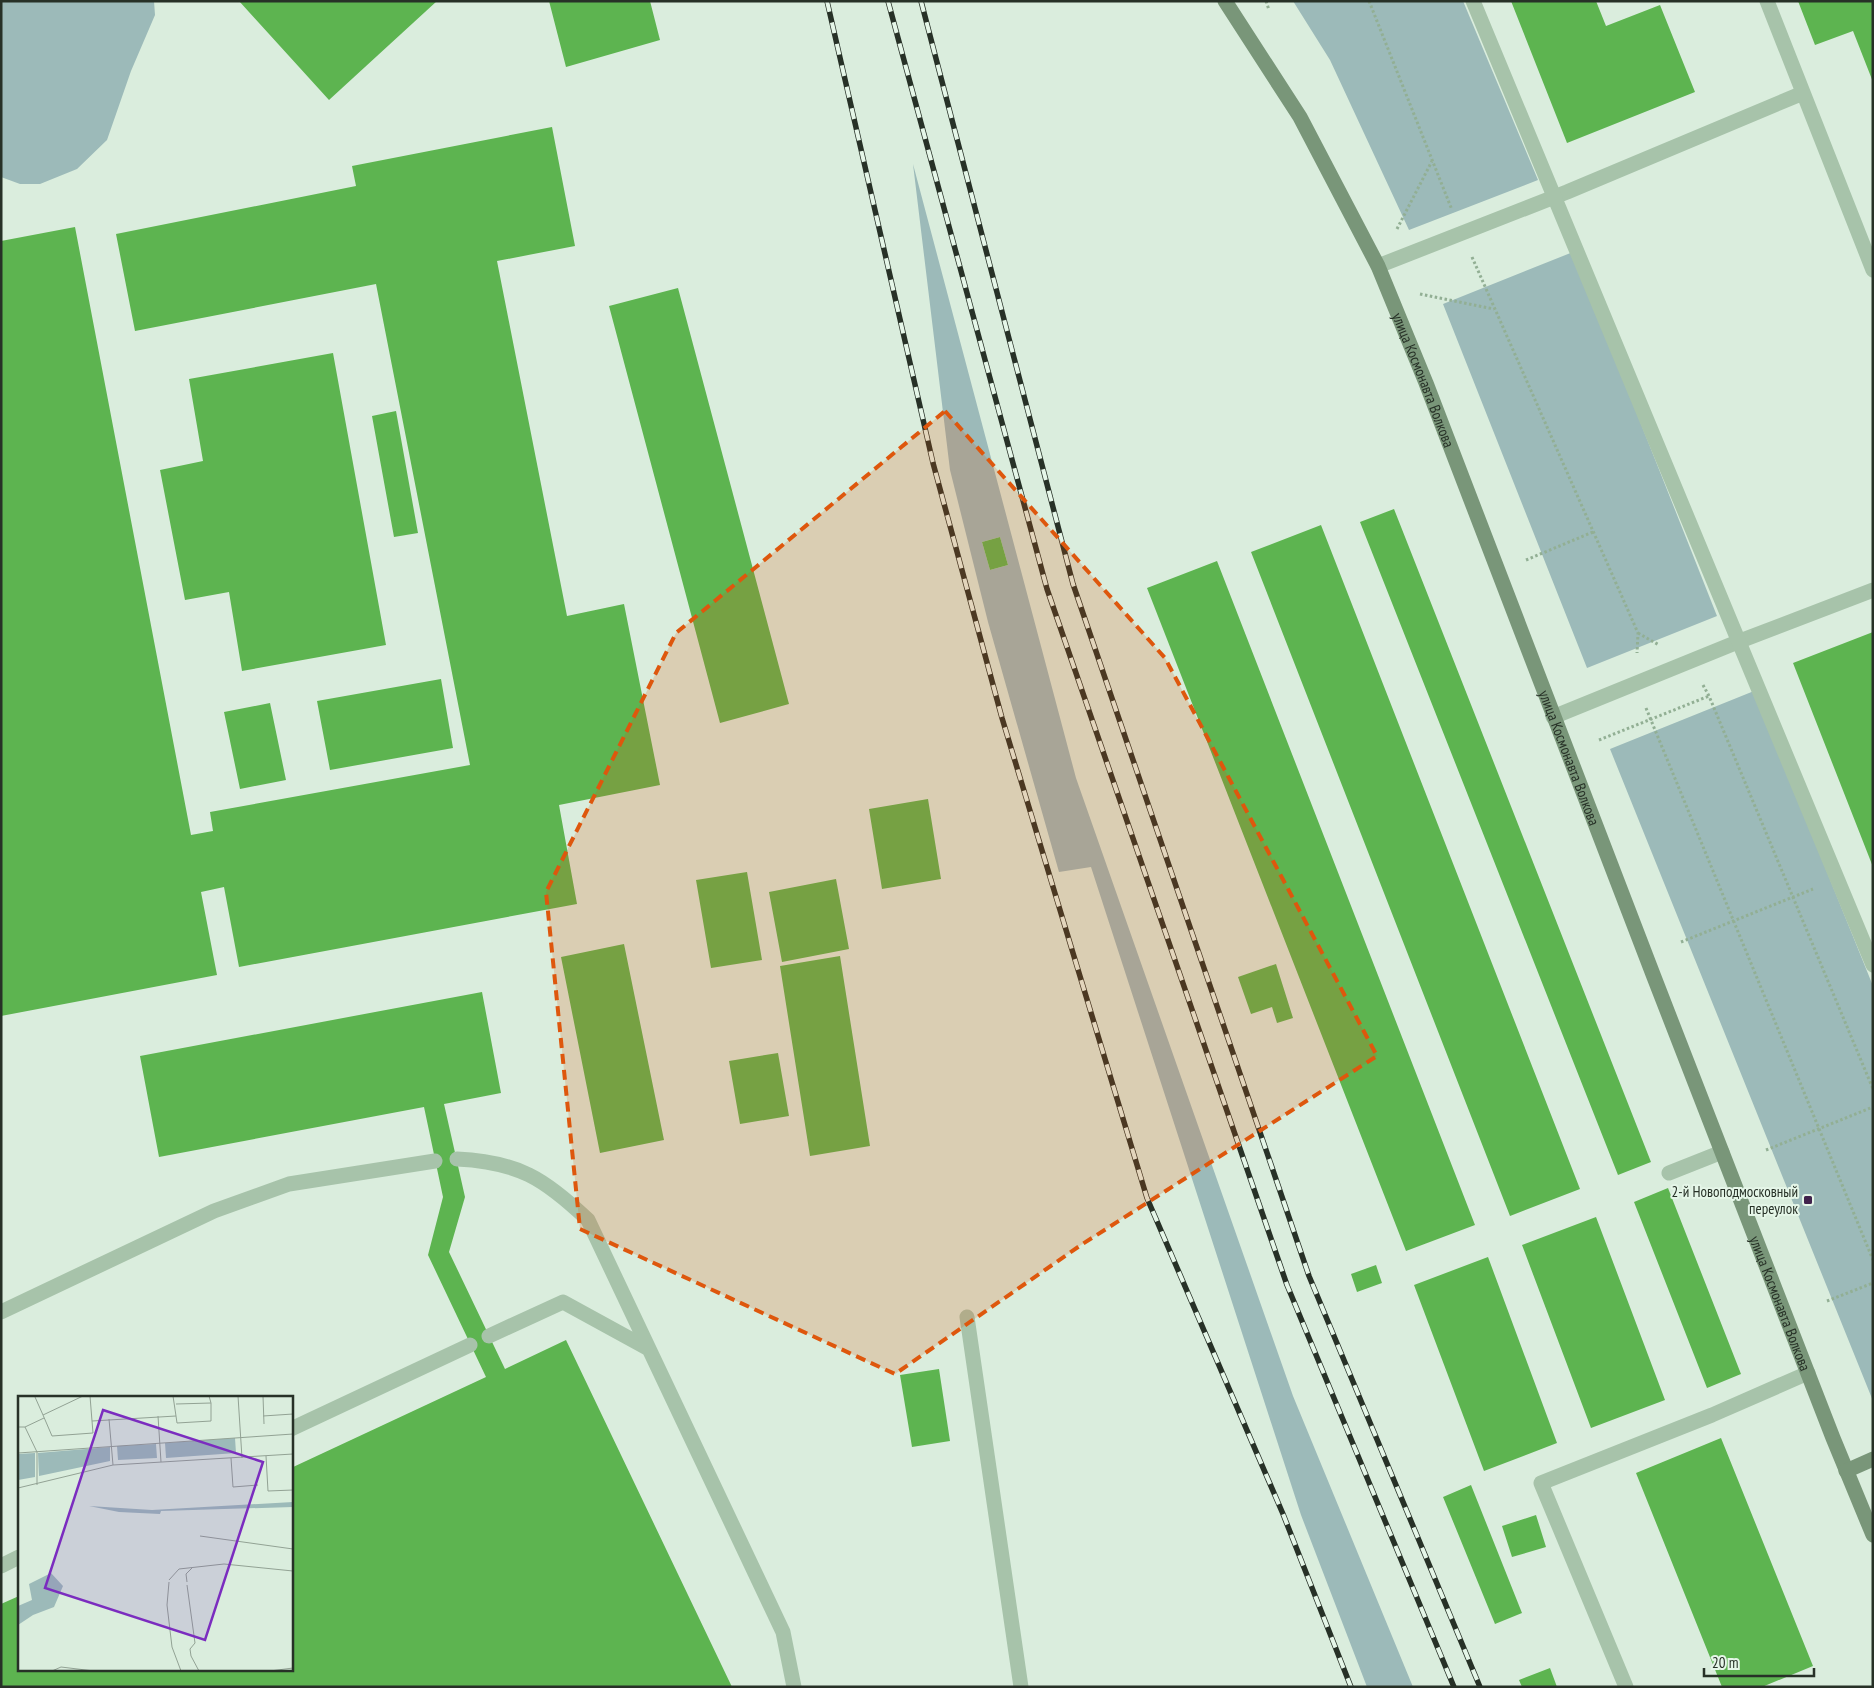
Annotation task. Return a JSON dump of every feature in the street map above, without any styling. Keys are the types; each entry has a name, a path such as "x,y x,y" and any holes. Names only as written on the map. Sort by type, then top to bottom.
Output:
{"main road":[{"name":"улица Космонавта Волкова","path":"1225,1 1300,117 1378,266 1426,383 1722,1152 1846,1471 1873,1535"},
{"path":"1846,1471 1873,1459"}],"street":[{"path":"1473,1 1553,198 1740,641 1873,965"},
{"path":"1767,1 1873,270"},
{"path":"1378,266 1553,198 1803,94"},
{"path":"1554,717 1740,641 1873,590"},
{"path":"1669,1173 1722,1152"},
{"path":"457,1159 483,1161 520,1170 559,1192 588,1220 783,1632 794,1687"},
{"path":"1,1312 214,1211 288,1184 435,1161"},
{"path":"489,1336 563,1302 647,1348"},
{"path":"968,1317 1021,1687"},
{"path":"292,1429 470,1345"},
{"path":"1626,1687 1541,1483 1712,1415 1808,1373"},
{"path":"1,1566 18,1558"}],"path":[{"path":"1266,1 1269,10"},
{"path":"1369,1 1462,234 1638,633"},
{"path":"1395,232 1433,160"},
{"path":"1414,293 1495,309"},
{"path":"1526,560 1593,532"},
{"path":"1600,740 1709,696 1873,1089"},
{"path":"1650,720 1873,1260"},
{"path":"1682,942 1838,880"},
{"path":"1766,1150 1873,1108"},
{"path":"1827,1301 1873,1283"}],"highlighted area":[{"path":"945,411 1165,658 1377,1056 1081,1245 895,1374 580,1229 546,892 676,633"}],"shaded area":[{"path":"1,1 154,1 155,15 131,71 107,140 77,169 40,184 20,184 1,177"},
{"path":"1293,1 1463,1 1538,180 1409,230 1330,60"},
{"path":"913,164 1076,778 1293,1396 1413,1687 1367,1687 1301,1515 1091,867 1059,872 988,622 950,470","holes":["1000,537 1008,565 990,570 982,542"]},
{"path":"1573,252 1717,616 1587,668 1443,304"},
{"path":"1754,691 1873,986 1873,1401 1610,749"}],"building":[{"path":"239,1 437,1 329,100"},
{"path":"549,1 650,1 660,40 566,67"},
{"path":"1511,1 1596,1 1606,26 1660,5 1695,92 1567,143"},
{"path":"1798,1 1873,1 1873,82 1853,31 1815,45"},
{"path":"552,127 575,246 497,261 567,616 624,604 660,785 559,805 577,904 239,967 224,887 201,892 217,975 1,1016 1,241 75,227 191,835 213,831 210,812 470,765 376,284 135,331 116,234 356,186 352,166"},
{"path":"678,288 789,704 720,723 609,306"},
{"path":"333,353 386,645 242,671 229,592 185,600 160,470 203,461 189,379"},
{"path":"396,411 418,533 394,537 372,416"},
{"path":"1394,509 1651,1162 1618,1175 1360,522"},
{"path":"1321,525 1580,1189 1510,1216 1251,552"},
{"path":"1000,537 1008,565 990,570 982,542"},
{"path":"1217,561 1475,1225 1406,1251 1147,588"},
{"path":"1873,632 1873,867 1793,663"},
{"path":"441,679 453,748 330,770 317,701"},
{"path":"270,703 286,780 240,789 224,712"},
{"path":"928,799 941,879 882,889 869,809"},
{"path":"747,872 762,960 711,968 696,880"},
{"path":"836,879 849,949 782,962 769,892"},
{"path":"624,944 664,1140 600,1153 561,957"},
{"path":"840,956 870,1146 810,1156 780,966"},
{"path":"1276,964 1293,1018 1277,1023 1272,1007 1251,1014 1238,977"},
{"path":"482,992 501,1093 444,1104 465,1197 449,1252 505,1369 566,1340 732,1687 1,1687 1,1604 18,1596 18,1670 292,1670 292,1468 486,1377 428,1255 443,1197 424,1107 159,1157 140,1056"},
{"path":"778,1053 789,1116 740,1124 729,1061"},
{"path":"1668,1188 1741,1374 1707,1388 1634,1202"},
{"path":"1596,1217 1665,1400 1591,1428 1522,1245"},
{"path":"1488,1257 1557,1443 1484,1471 1414,1285"},
{"path":"1376,1265 1382,1283 1357,1292 1351,1274"},
{"path":"939,1369 950,1441 912,1447 900,1375"},
{"path":"1721,1438 1813,1666 1762,1687 1722,1687 1636,1473"},
{"path":"1471,1485 1522,1613 1495,1624 1443,1497"},
{"path":"1536,1515 1546,1547 1512,1557 1502,1526"},
{"path":"1550,1668 1557,1687 1522,1687 1519,1680"}],"railway":[{"path":"827,1 933,463 1002,718 1147,1198 1283,1514 1351,1687"},
{"path":"888,1 1047,589 1287,1285 1454,1687"},
{"path":"921,1 1073,584 1309,1276 1480,1687"}],"place":[{"name":"2-й Новоподмосковный переулок","path":"1808,1200"}]}
